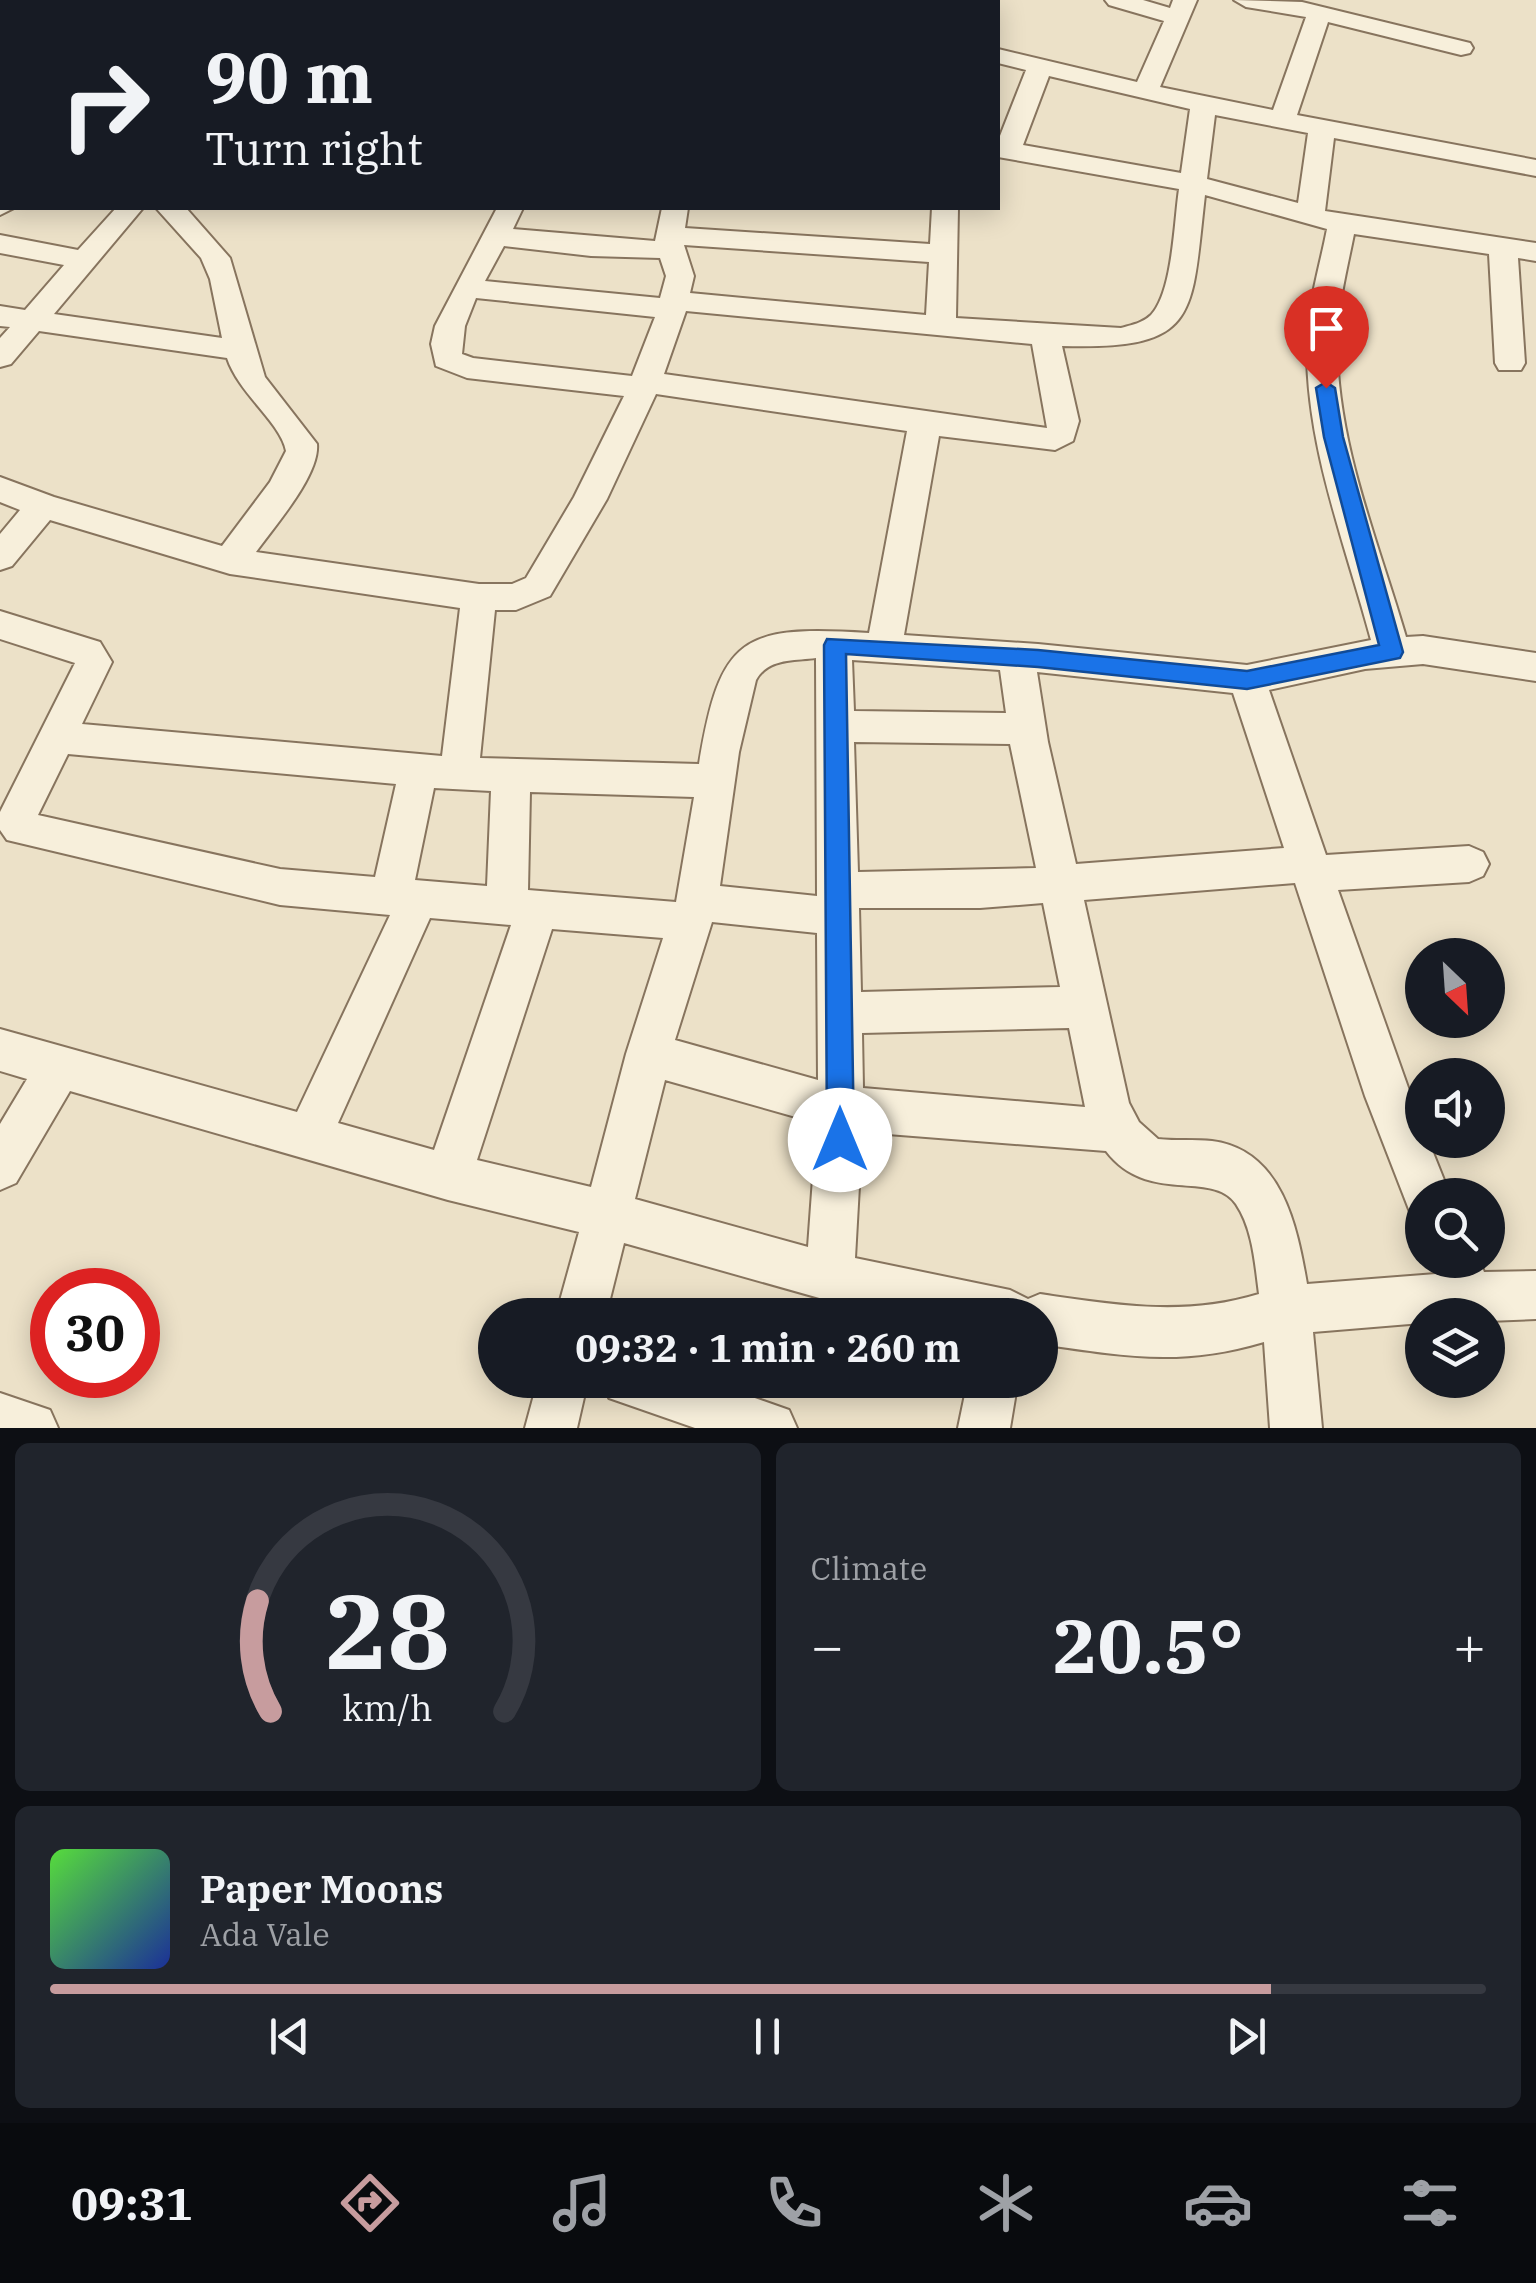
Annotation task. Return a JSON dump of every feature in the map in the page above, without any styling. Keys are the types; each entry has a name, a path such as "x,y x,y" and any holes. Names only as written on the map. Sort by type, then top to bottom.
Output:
{"street":[{"path":"1117,0 1183,9 1145,92"},
{"path":"1246,0 1333,10 1462,48"},
{"path":"1282,118 1333,10"},
{"path":"1000,57 1202,104 1536,168"},
{"path":"1040,67 1002,150 1192,183 1342,224 1536,252"},
{"path":"467,288 1046,336 1122,338 1152,330 1165,320 1180,285 1202,104"},
{"path":"1310,216 1322,126"},
{"path":"0,357 35,322 128,210"},
{"path":"172,210 204,241 220,267 239,350 261,397 299,435 303,446 296,468 230,561"},
{"path":"509,210 446,337 444,352 453,365 644,386 1027,438 1055,438 1062,433 1046,336"},
{"path":"942,325 945,210"},
{"path":"1342,224 1322,343 1326,388 1338,454 1392,652"},
{"path":"495,236 590,247 672,231 945,254"},
{"path":"0,489 42,506 230,561 479,597 516,597 538,587 546,576 590,499 644,386 680,276 672,231"},
{"path":"1504,248 1510,363"},
{"path":"3,249 83,260"},
{"path":"0,316 239,350"},
{"path":"884,648 925,423"},
{"path":"0,556 42,506"},
{"path":"459,774 479,597"},
{"path":"0,625 92,656 93,668 21,809 16,822 21,828 280,886 523,906 694,912 1309,869 1469,864"},
{"path":"586,1298 648,1054 694,912 715,781 738,679 748,661 781,646 834,645 1016,657 1247,680 1392,652 1454,652 1536,667"},
{"path":"830,1277 841,1108 834,645"},
{"path":"1016,657 1027,730 1116,1128 1143,1158 1156,1164 1225,1166 1253,1185 1266,1210 1286,1312 1296,1428"},
{"path":"1247,680 1387,1096 1420,1178"},
{"path":"833,726 1027,730"},
{"path":"57,737 459,774 715,781"},
{"path":"309,1137 405,897 418,770"},
{"path":"448,1176 523,906 510,776"},
{"path":"839,1013 1087,1008"},
{"path":"0,1050 448,1176 609,1215 830,1277 927,1298"},
{"path":"648,1054 841,1108 1090,1130 1116,1128"},
{"path":"0,1167 60,1066"},
{"path":"1058,1322 1140,1333 1199,1333 1462,1278 1536,1296"},
{"path":"550,1428 558,1398"},
{"path":"682,1398 771,1428"},
{"path":"984,1428 989,1398"},
{"path":"0,1419 32,1428"}],"route":[{"path":"840,1140 834,645 1038,658 1247,680 1392,652 1333,437 1326,388"}]}
